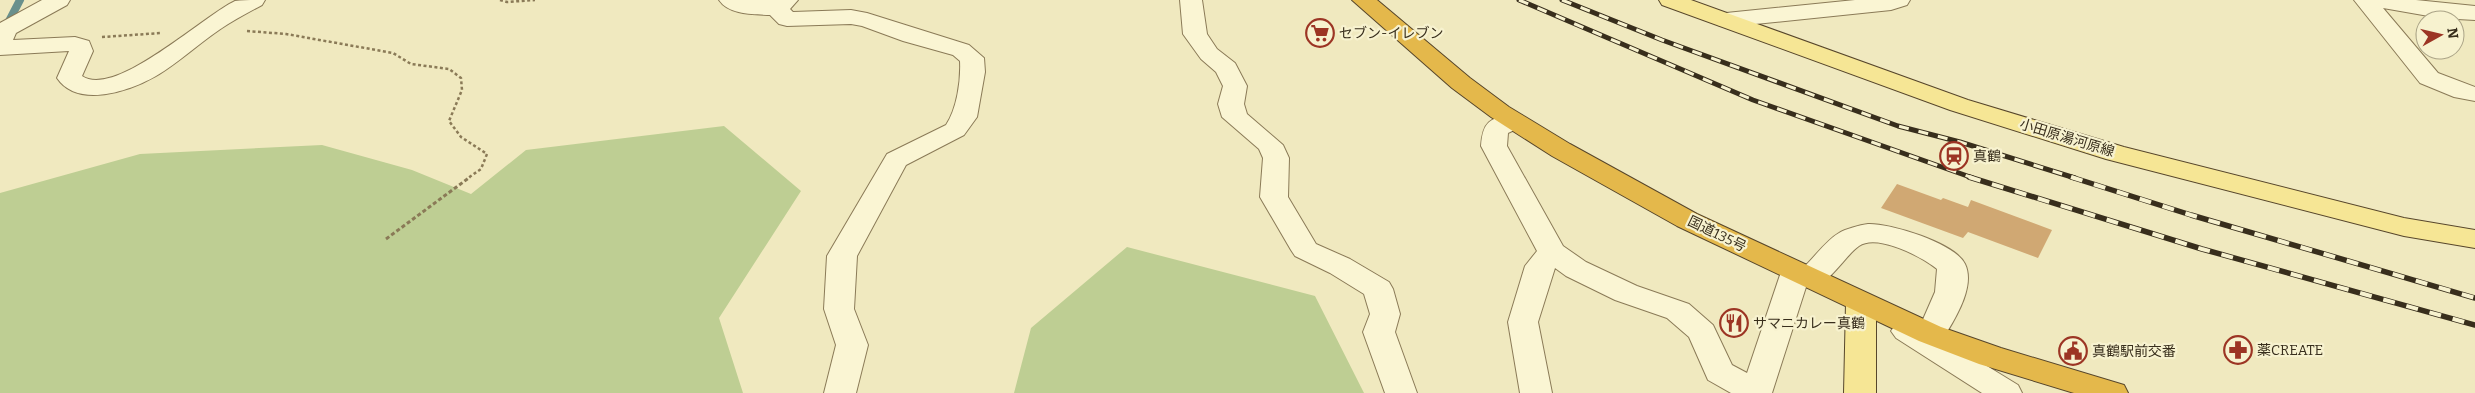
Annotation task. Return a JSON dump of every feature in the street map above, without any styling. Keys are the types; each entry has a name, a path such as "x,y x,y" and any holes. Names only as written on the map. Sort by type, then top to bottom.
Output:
{"highway":[{"name":"国道135号","path":"1363,0 1461,83 1514,122 1687,220 1930,334 1990,356 2112,393"}],"main road":[{"name":"小田原湯河原線","path":"1670,0 1959,105 2115,154 2404,226 2475,239"},
{"path":"1860,393 1861,303"}],"street":[{"path":"0,42 6,29 59,0"},
{"path":"0,48 75,44 81,46 81,51 69,78 73,84 83,87 100,86 127,80 139,75 220,19 254,0"},
{"path":"730,0 746,6 782,4 787,19 851,17 867,20 911,36 961,50 972,58 973,72 964,117 955,130 896,160 842,256 839,309 852,345 840,393"},
{"path":"1191,0 1195,34 1209,54 1226,68 1235,86 1231,104 1235,117 1270,145 1276,158 1274,197 1305,250 1340,266 1378,289 1385,314 1379,332 1401,393"},
{"path":"1726,20 1891,3 1899,0"},
{"path":"2365,0 2429,78 2463,92 2475,94"},
{"path":"2377,0 2440,11 2475,13"},
{"path":"1514,122 1495,129 1494,146 1552,252 1576,269 1626,294 1678,311 1702,332 1719,372 1756,392 1803,275 1849,239 1868,233 1894,237 1933,250 1951,265 1953,276 1945,308 1930,334"},
{"path":"1536,393 1523,322 1540,266 1552,252"},
{"path":"1861,303 2006,393"}],"path":[{"path":"500,0 507,2 535,0"},
{"path":"248,31 286,34 393,53 411,64 449,69 461,78 462,90 449,121 462,137 487,154 481,169 386,239"}],"green space":[{"path":"724,126 801,191 719,318 743,393 0,393 0,193 140,154 322,145 412,170 471,194 526,150"},
{"path":"1127,247 1315,296 1364,393 1014,393 1031,328"}],"building":[{"path":"1897,184 1941,200 1943,198 1968,207 1971,200 2052,230 2038,258 1968,232 1963,238 1881,208"}],"waterway":[{"path":"0,27 8,23 20,0"}],"railway":[{"path":"1519,0 1753,100 1973,178"},
{"path":"1562,0 1662,40 1898,126 1960,142 2075,178"},
{"path":"1969,177 2202,249 2475,325"},
{"path":"2071,177 2191,215 2475,298"}],"place":[{"name":"セブン-イレブン","path":"1320,33"},
{"name":"真鶴","path":"1954,156"},
{"name":"サマニカレー真鶴","path":"1734,323"},
{"name":"薬CREATE","path":"2238,350"},
{"name":"真鶴駅前交番","path":"2073,351"}]}
